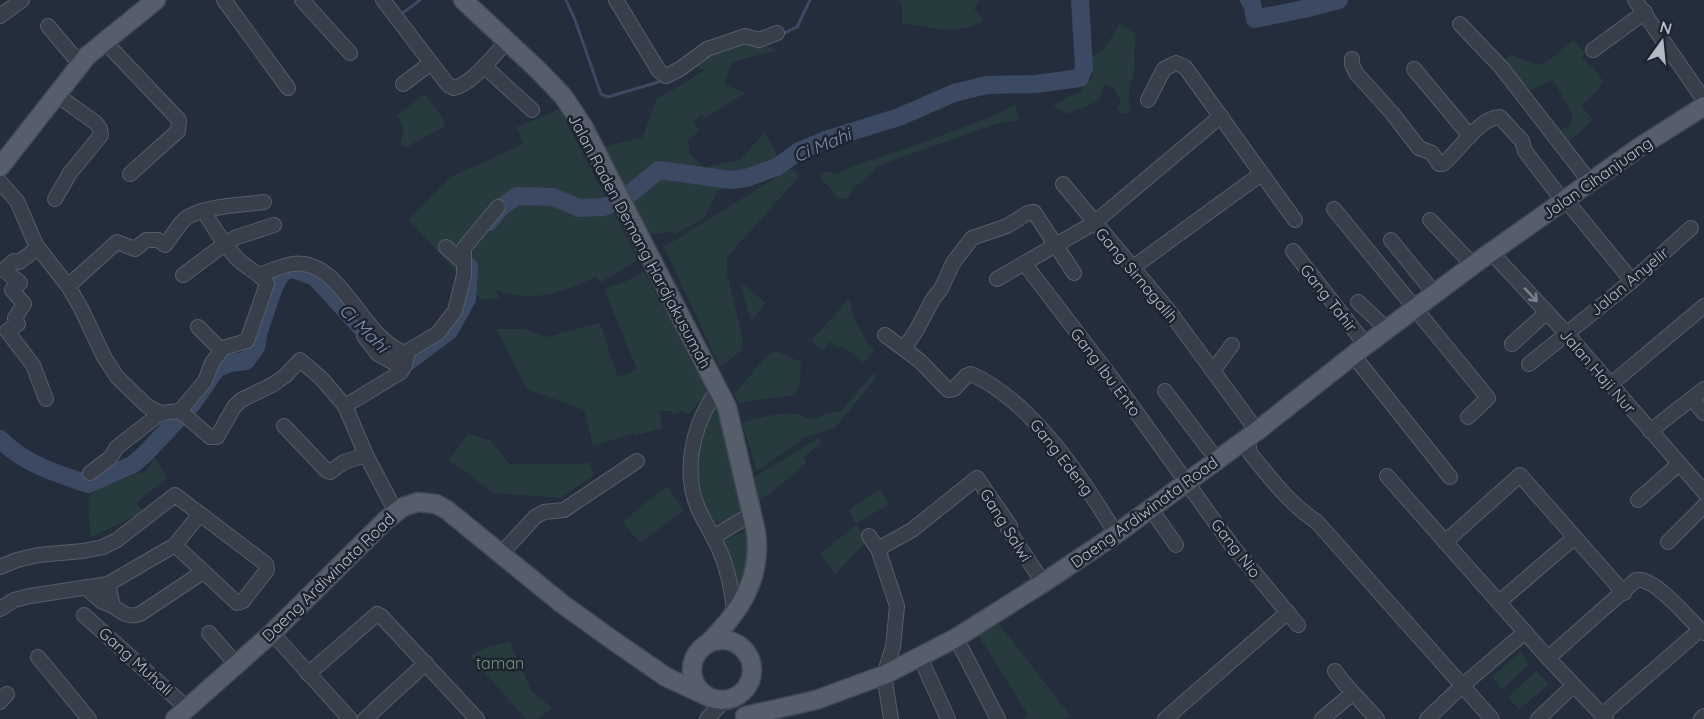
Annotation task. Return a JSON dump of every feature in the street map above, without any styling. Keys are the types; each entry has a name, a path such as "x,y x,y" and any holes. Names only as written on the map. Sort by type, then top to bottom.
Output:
{"main road":[{"name":"Jalan Raden Demang Hardjakusumah","path":"464,0 563,96 583,126 719,402 752,514 758,548 757,564 749,591 722,628 704,647"},
{"path":"0,167 80,64 148,2"},
{"name":"Jalan Cihanjuang","path":"1491,252 1641,146 1704,106"},
{"name":"Daeng Ardiwinata Road","path":"181,713 272,633 375,529 396,512 418,502 436,504 447,510 561,603 666,677 755,717 816,700 884,675 920,657 956,638 1043,583 1116,534 1217,460 1250,440 1384,327 1416,307 1491,252"},
{"path":"734,612 735,623 750,661 755,717"},
{"path":"666,677 704,647 715,641 732,642 750,661 751,679 747,688 731,699 713,699 695,683 692,665 704,647"}],"street":[{"path":"0,16 22,0"},
{"path":"224,0 288,88"},
{"path":"302,0 350,53"},
{"path":"383,0 448,85 454,88 461,86 484,66 507,41"},
{"path":"616,0 659,71 666,76 680,69 707,49 745,36 759,40 777,33"},
{"path":"1635,0 1704,100"},
{"path":"1593,50 1645,12"},
{"path":"1460,24 1500,67 1590,182"},
{"path":"48,26 80,64"},
{"path":"105,42 180,123 178,131 130,174"},
{"path":"1352,59 1356,73 1392,113 1419,148 1432,153 1439,164 1443,164 1454,155 1458,146 1496,116 1502,117 1522,141 1534,165 1632,281"},
{"path":"403,84 431,63"},
{"path":"1148,100 1164,69 1176,63 1185,67 1295,220"},
{"path":"484,66 532,110"},
{"path":"1414,69 1470,136"},
{"path":"55,199 70,173 101,135 96,123 57,95"},
{"name":"Gang Sirnagalih","path":"1221,116 1094,223 1169,311 1213,371 1250,440 1250,453 1280,490 1289,496 1305,514 1311,526 1326,538 1459,689"},
{"path":"1132,268 1261,174"},
{"path":"0,182 17,201 38,248 68,286 82,309 104,357 117,377 145,404 161,413 185,416 210,437 217,437 234,407 241,400 272,385 285,376 300,360 322,379 345,406 366,454 396,512"},
{"path":"997,279 1094,223 1063,184"},
{"path":"68,286 117,242 135,249 146,240 158,240 165,245 186,218 197,212 264,202"},
{"path":"345,406 401,372 405,360 438,333 455,311 464,275 464,248 498,207"},
{"path":"1334,208 1488,398 1468,417"},
{"path":"185,416 221,350 247,341 267,284 261,274 240,261 225,244 203,211"},
{"path":"904,349 941,289 953,263 972,238 1007,226 1028,213 1034,212 1074,273"},
{"path":"1430,220 1473,265"},
{"path":"183,275 237,237 274,225"},
{"name":"Jalan Anyelir","path":"1529,364 1632,281 1691,228"},
{"path":"1391,240 1434,293"},
{"path":"446,247 463,262"},
{"path":"38,248 19,262 14,261 4,270 20,283 12,290 24,304 15,318 18,324 6,331 33,365 46,399"},
{"name":"Gang Tahir","path":"1293,251 1359,350 1450,477"},
{"name":"Jalan Haji Nur","path":"1491,252 1566,333 1704,492"},
{"name":"Gang Ibu Ento","path":"1024,263 1187,482"},
{"path":"261,274 292,264 313,267 339,286 370,327 405,360"},
{"path":"1358,302 1384,327"},
{"path":"1610,385 1704,306"},
{"path":"1512,344 1547,312"},
{"path":"198,327 221,350"},
{"name":"Gang Edeng","path":"885,335 920,361 948,390 954,389 966,376 971,374 1010,399 1040,427 1097,502 1116,534"},
{"path":"364,336 378,354 405,360"},
{"path":"1213,371 1232,345"},
{"path":"1650,431 1704,389"},
{"path":"1165,391 1217,460"},
{"path":"1692,399 1704,413"},
{"path":"719,402 704,411 697,429 691,461 692,489 727,568 734,612"},
{"path":"90,473 110,458 117,447 161,413"},
{"path":"284,426 327,471 330,472 344,462 366,454"},
{"path":"501,554 535,517 544,512 564,510 637,461"},
{"path":"1638,500 1679,464"},
{"path":"1445,542 1520,475 1624,593"},
{"path":"1386,476 1499,602 1525,632 1548,658 1573,686 1604,717 1702,632 1649,581 1636,580 1548,658"},
{"name":"Gang Salwi","path":"878,549 912,530 977,478 1010,526 1008,529 1016,543 1043,583"},
{"name":"Gang Nio","path":"1187,482 1233,547 1298,624"},
{"path":"0,567 38,555 83,551 103,546 117,540 174,495 267,567 267,570 240,603 237,603 175,544"},
{"path":"1668,542 1704,506"},
{"path":"1151,509 1176,545"},
{"path":"0,609 14,600 30,596 108,584 175,544 200,514"},
{"path":"713,537 752,514"},
{"path":"869,536 878,549 893,592 897,615 893,647 884,675 891,719"},
{"path":"1499,602 1575,537"},
{"path":"86,588 101,601 131,617 141,614 203,572"},
{"path":"108,584 113,606"},
{"path":"1165,719 1288,612"},
{"name":"Gang Muhali","path":"84,615 181,713"},
{"path":"308,674 377,615 381,616 473,717"},
{"path":"1427,719 1525,632"},
{"path":"209,633 236,664"},
{"path":"272,633 350,719"},
{"path":"956,638 998,719"},
{"path":"38,657 90,719"},
{"path":"920,657 948,719"},
{"path":"365,719 426,663"},
{"path":"1335,670 1377,719"},
{"path":"1538,719 1573,686"},
{"path":"1459,689 1482,719"},
{"path":"1459,689 1492,719"},
{"path":"1322,719 1353,693"},
{"path":"707,719 713,699"}],"green space":[{"path":"898,0 980,0 974,9 984,20 964,28 954,29 902,24 902,5"},
{"path":"1120,23 1136,34 1135,68 1128,99 1132,111 1123,114 1116,110 1121,102 1114,88 1104,85 1099,101 1067,114 1053,106 1079,93 1093,76 1092,57 1105,48"},
{"path":"1574,40 1585,53 1581,58 1594,68 1603,81 1596,92 1581,105 1593,120 1566,144 1555,132 1571,125 1572,113 1553,80 1529,90 1518,82 1503,60 1511,54 1534,64 1546,63"},
{"path":"754,41 777,50 732,62 724,84 745,93 706,118 701,115 693,122 699,131 688,141 690,154 704,167 740,160 764,132 779,158 752,180 718,191 704,218 676,234 666,232 650,235 603,147 643,137 656,100 705,70 695,66 726,47"},
{"path":"422,96 426,96 444,120 445,126 407,147 400,145 404,129 397,115"},
{"path":"1015,104 1020,120 996,124 877,166 854,188 848,198 840,199 820,178 822,174 829,171 835,175 850,167 922,143 1002,112"},
{"path":"560,109 638,260 601,282 595,277 558,292 535,296 509,294 496,290 499,298 482,300 409,220 451,177 523,144 517,127"},
{"path":"790,169 798,174 797,179 727,257 727,273 743,339 742,350 720,367 664,247"},
{"path":"644,272 713,394 701,400 689,414 681,411 673,415 672,411 659,411 662,428 635,436 634,433 593,446 584,410 527,389 496,329 524,329 546,337 600,323 617,375 622,376 637,369 604,289"},
{"path":"740,282 766,303 751,321"},
{"path":"849,299 858,326 874,350 864,363 842,346 839,349 830,342 823,351 811,341"},
{"path":"776,351 801,362 800,385 794,395 739,403 734,394 766,357"},
{"path":"873,374 877,376 835,428 806,437 757,471 742,423 761,417 789,414 818,419 825,413 840,412"},
{"path":"715,399 726,423 745,509 734,519 724,522 709,521 696,488 695,450"},
{"path":"468,434 490,440 510,464 589,462 594,475 560,498 494,493 449,460"},
{"path":"820,437 821,443 803,458 807,463 758,503 753,478"},
{"path":"155,458 167,478 137,502 143,512 90,538 88,498 100,486 145,472"},
{"path":"667,486 684,510 640,543 622,522"},
{"path":"880,489 889,504 856,524 866,542 835,574 820,554 856,525 849,510"},
{"path":"755,529 746,597 735,592 720,546 726,538"},
{"path":"999,624 1070,715 1064,719 1023,719 1028,715 977,633"},
{"name":"taman","path":"510,641 531,690 552,708 538,719 526,719 470,656 487,647"},
{"path":"1520,652 1530,664 1502,689 1492,677"},
{"path":"1536,671 1549,684 1519,710 1508,697"}],"waterway":[{"path":"400,15 420,0"},
{"path":"566,0 601,94 608,97 665,80"},
{"path":"780,35 797,27 810,0"},
{"name":"Ci Mahi","path":"489,222 500,208 517,196 553,197 579,208 603,207 622,200 659,170 731,180 746,178 777,167 799,151 828,139 899,117 954,93 986,85 1036,84 1080,78 1084,68 1080,0"},
{"name":"Ci Mahi","path":"1249,0 1252,3 1255,19 1339,0"},
{"name":"Ci Mahi","path":"0,439 9,448 30,461 52,472 88,484 132,465 144,455 193,403 217,368 230,363 246,361 256,347 274,287 286,270 293,269 315,277 384,353 409,361 449,331 467,299 469,267"}]}
